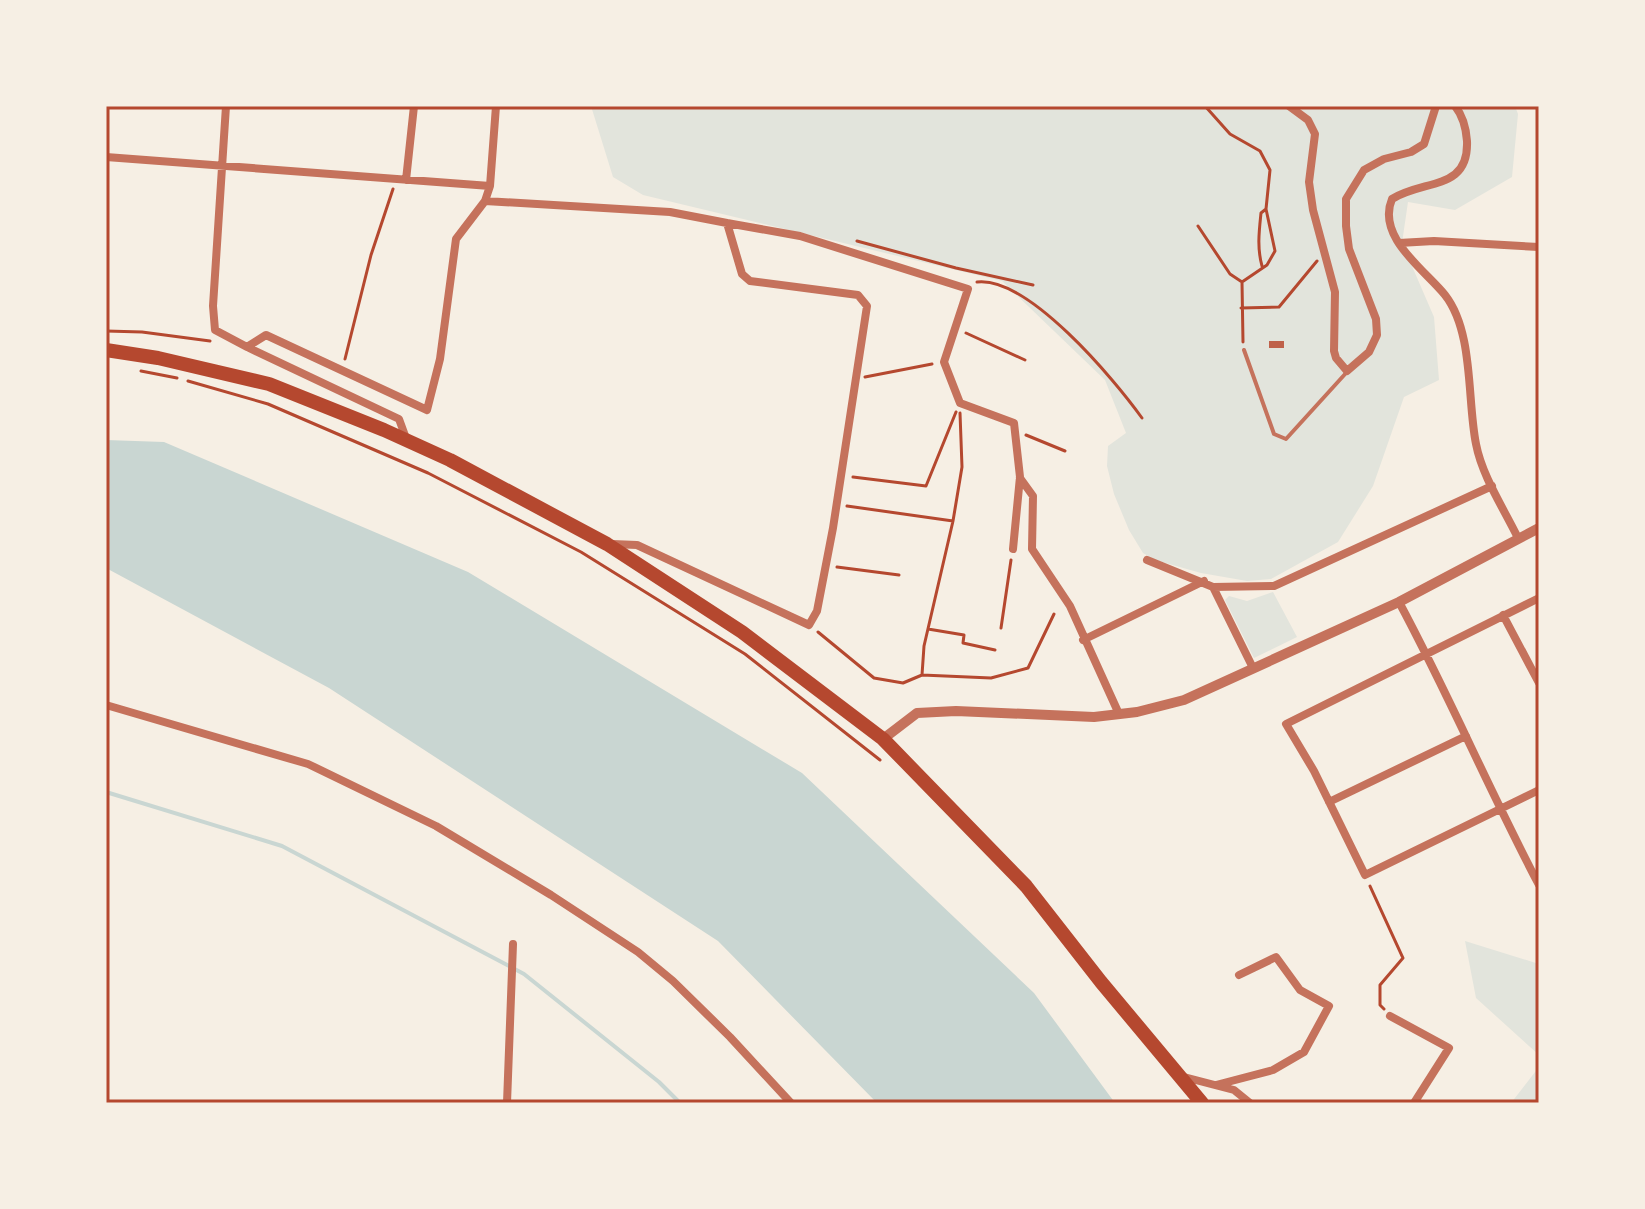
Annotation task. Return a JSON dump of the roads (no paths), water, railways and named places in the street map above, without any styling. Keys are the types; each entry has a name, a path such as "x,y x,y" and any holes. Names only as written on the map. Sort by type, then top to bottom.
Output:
{"highway":[{"path":"106,350 158,358 269,384 407,441 503,487 607,544 742,632 883,739 1026,886 1202,1103"}],"street":[{"path":"226,106 213,306 215,330 399,419 407,441"},
{"path":"406,180 414,106"},
{"path":"247,347 266,335 427,410 440,359 456,239 485,201 490,186 496,106"},
{"path":"1289,106 1308,120 1315,134 1309,182 1335,292 1334,351 1347,371 1369,352 1377,335 1377,327 1349,249 1346,199 1364,170 1424,144 1436,106"},
{"path":"1455,106 1463,117 1466,133 1467,154 1463,168 1453,177 1404,191 1392,199 1389,219 1399,243 1422,273 1445,295 1456,313 1463,341 1475,443 1518,538"},
{"path":"106,157 490,186"},
{"path":"485,201 670,212 800,236 968,289 944,362 960,403 1014,423 1020,477 1013,549"},
{"path":"607,544 637,545 809,625 817,611 867,306 858,295 750,281 742,274 727,223"},
{"path":"1399,243 1434,241 1539,247"},
{"path":"1020,477 1033,496 1032,549 1070,606 1119,714"},
{"path":"1213,587 1274,586 1492,486"},
{"path":"883,739 917,713 956,711 1094,717 1184,700 1399,602 1539,528"},
{"path":"1147,560 1213,587 1253,668"},
{"path":"1083,640 1204,581"},
{"path":"1539,598 1286,724 1365,875 1539,790"},
{"path":"1399,602 1427,653 1499,810 1538,882"},
{"path":"1503,615 1539,683"},
{"path":"106,705 308,764 436,826 638,952 673,981 730,1037 791,1103"},
{"path":"1329,802 1466,736"},
{"path":"507,1103 513,944"},
{"path":"1216,1085 1273,1070 1304,1052 1329,1006 1300,990 1276,957 1239,975"},
{"path":"1390,1016 1449,1048 1414,1103"},
{"path":"1183,1077 1234,1090 1250,1103"}],"lane":[{"path":"1244,350 1274,434 1286,439 1347,371"}],"waterway":[{"path":"106,792 282,846 524,974 659,1082 680,1103"}]}
